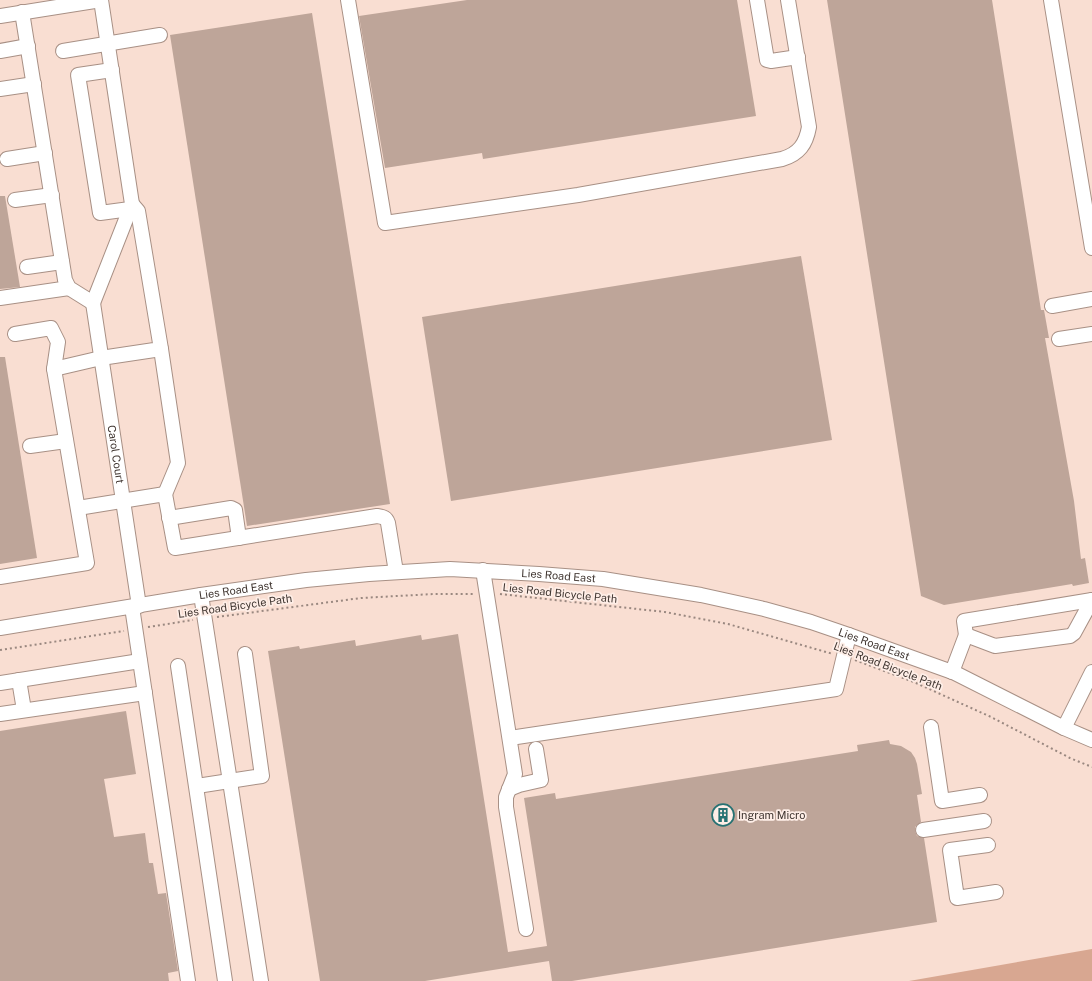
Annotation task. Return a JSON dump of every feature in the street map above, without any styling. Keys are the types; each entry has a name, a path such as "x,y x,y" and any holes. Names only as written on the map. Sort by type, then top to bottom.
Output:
{"street":[{"path":"0,16 71,2 101,0 131,206 92,303 69,288 65,280 22,12"},
{"path":"348,0 385,224 578,195 789,157 798,151 803,145 807,138 809,127 788,0"},
{"path":"757,0 767,60 771,61 798,57"},
{"path":"1051,0 1092,248"},
{"path":"63,51 160,35"},
{"path":"0,51 28,46"},
{"path":"112,70 78,75 100,213 131,206 138,211 178,463 165,494 175,548 377,516 386,518 388,523 396,572"},
{"path":"0,89 34,84"},
{"path":"7,159 45,154"},
{"path":"15,200 52,195"},
{"path":"27,267 62,262"},
{"path":"0,298 69,288"},
{"path":"1052,306 1092,299"},
{"name":"Carol Court","path":"92,303 123,501 136,607 135,629 188,981"},
{"path":"0,576 87,563 54,369 58,342 51,328 15,334"},
{"path":"1059,339 1092,334"},
{"path":"54,369 101,358 161,350"},
{"path":"30,446 66,440"},
{"path":"78,508 165,494"},
{"path":"169,518 230,508 235,510 240,538"},
{"name":"Lies Road East","path":"0,628 136,607 201,595 306,580 396,572 450,569 483,570 603,579 675,590 764,609 811,622 952,672 1064,728 1092,740"},
{"path":"483,570 516,774 506,797 506,807 526,929"},
{"path":"201,595 260,981"},
{"path":"966,635 995,646 1070,636 1074,633 1092,600"},
{"path":"952,672 966,635 964,621 1092,600"},
{"path":"510,738 836,689 849,635"},
{"path":"197,786 262,776 245,654"},
{"path":"0,683 140,661"},
{"path":"178,666 225,981"},
{"path":"1064,728 1092,672"},
{"path":"19,680 24,710"},
{"path":"0,714 145,693"},
{"path":"931,727 942,801 980,795"},
{"path":"509,789 541,780 536,749"},
{"path":"923,830 984,821"},
{"path":"988,845 950,850 957,898 996,892"}],"path":[{"name":"Lies Road Bicycle Path","path":"0,650 204,619 361,598 434,594 487,594 518,596 665,612 728,624 858,661 916,683 992,717 1070,758 1092,767"}],"shaded area":[{"path":"1092,949 1092,981 909,981"}],"building":[{"path":"467,0 737,0 756,116 483,159 482,153 385,168 359,16"},
{"path":"827,0 992,0 1041,310 1044,310 1049,338 1045,338 1074,501 1081,559 1085,558 1089,583 1073,586 1072,584 944,605 921,596"},
{"path":"312,13 390,504 247,526 170,35"},
{"path":"0,196 5,196 20,287 0,289"},
{"path":"801,256 832,440 451,501 422,317"},
{"path":"0,357 5,357 37,558 0,564"},
{"name":"Ingram Micro","path":"458,634 508,952 547,946 524,798 555,793 556,799 858,751 857,745 889,740 890,744 901,746 911,752 917,764 922,794 917,795 921,822 915,827 915,831 917,836 924,838 937,922 572,981 552,981 549,961 425,981 320,981 268,651 299,646 300,649 355,640 356,646 421,635 422,640"},
{"path":"126,711 136,774 104,779 114,837 145,833 149,863 153,863 158,894 166,893 178,971 168,973 169,981 0,981 0,731"}],"place":[{"name":"Ingram Micro","path":"723,815"}]}
